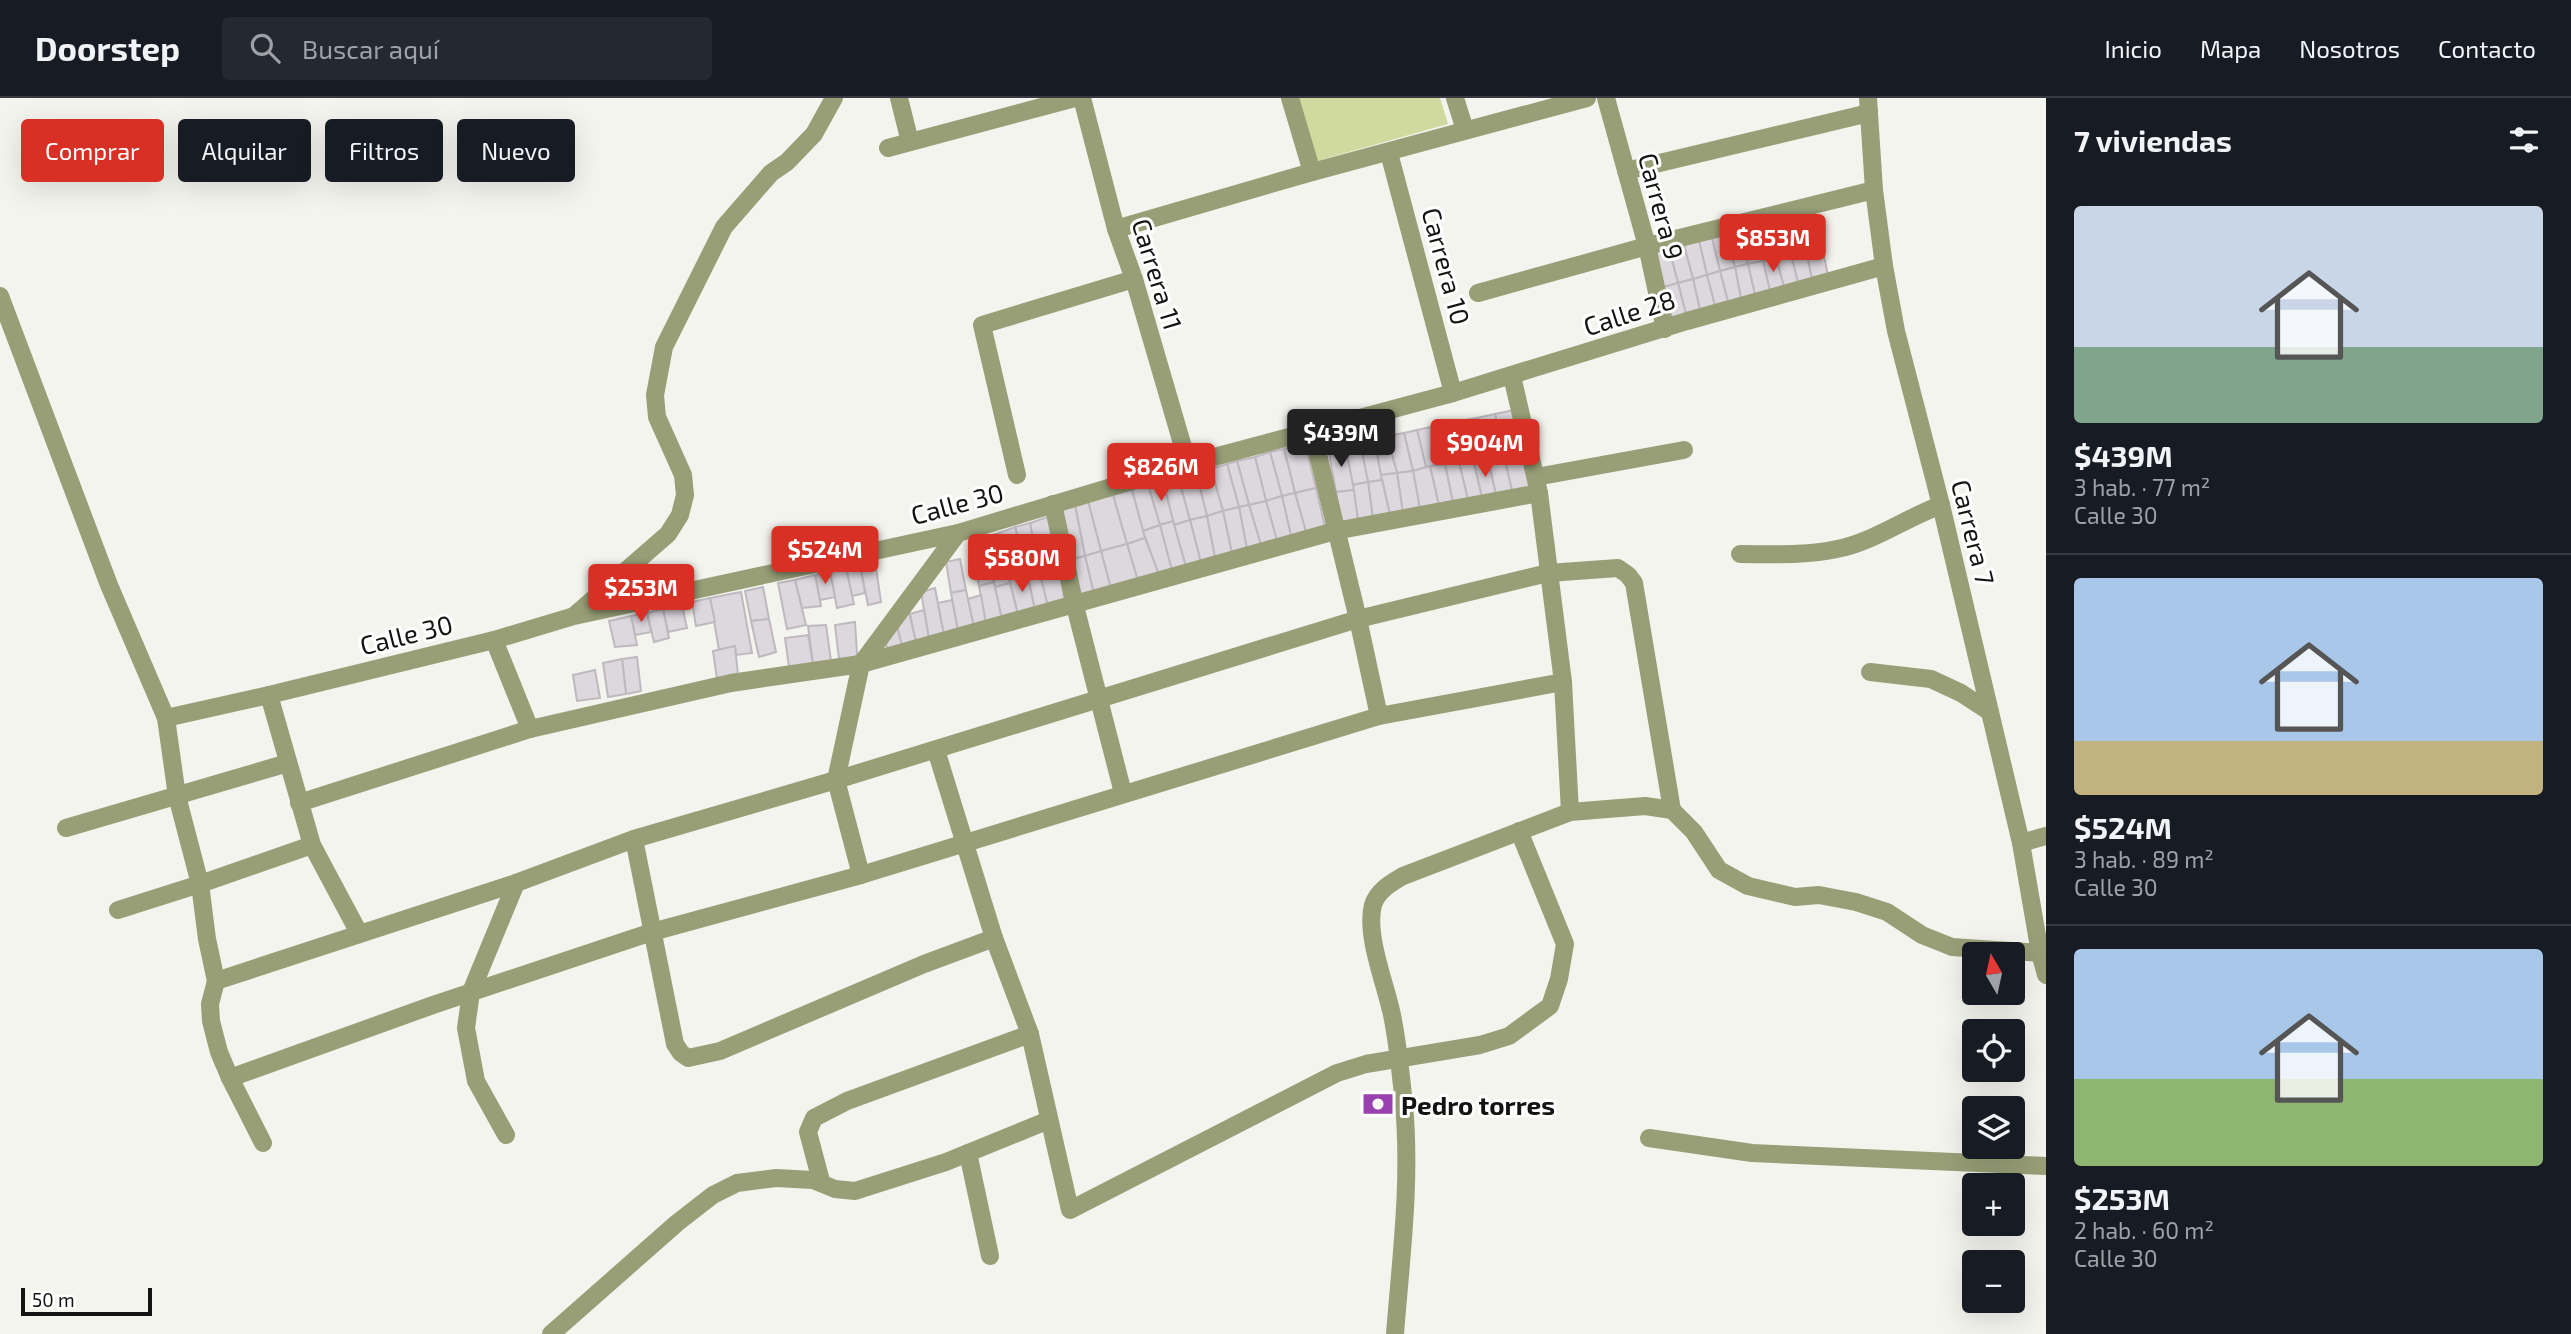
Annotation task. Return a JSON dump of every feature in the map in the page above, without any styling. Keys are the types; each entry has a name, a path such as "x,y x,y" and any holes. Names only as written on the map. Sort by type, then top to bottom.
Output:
{"street":[{"path":"574,616 668,534 680,515 685,495 682,475 657,417 655,395 664,347 724,227 771,173 787,162 814,134 834,98"},
{"path":"899,98 911,142"},
{"path":"888,148 1074,98"},
{"name":"Carrera 11","path":"1082,98 1116,229 1134,279 1188,464"},
{"path":"1290,98 1312,172"},
{"path":"1455,98 1465,130"},
{"path":"1116,229 1312,172 1587,98"},
{"name":"Carrera 9","path":"1606,98 1647,246 1665,329"},
{"path":"1626,171 1869,106"},
{"name":"Carrera 7","path":"1869,106 1874,190 1896,331 1941,505 2021,843 2046,975"},
{"name":"Carrera 10","path":"1389,153 1453,393"},
{"path":"1478,293 1647,246 1874,190"},
{"name":"Calle 28","path":"1512,376 1884,266"},
{"path":"1017,475 982,325 1134,279"},
{"path":"0,296 109,585 166,718 177,796 200,884 216,981 210,1004 211,1021 219,1052 230,1078 263,1143"},
{"path":"1512,376 1537,485 1563,682 1570,812"},
{"name":"Calle 30","path":"166,718 494,639 574,616 958,533 1188,464 1512,376"},
{"path":"1312,430 1379,716"},
{"path":"299,803 530,729 731,684 861,664 1335,531 1684,450"},
{"path":"1053,504 1075,606 1123,793"},
{"path":"1740,554 1788,555 1838,549 1941,505"},
{"path":"861,875 836,780 861,664 958,533"},
{"path":"216,981 516,883 634,839 936,750 1358,619 1548,573 1618,568 1634,583 1672,810 1694,832 1718,870 1748,886 1795,897 1819,895 1856,902 1887,912 1922,935 1952,947 2040,953"},
{"path":"494,639 530,729"},
{"path":"1870,672 1931,680 1961,693 1990,712"},
{"path":"230,1078 471,992 652,932 861,875 1379,716 1563,682"},
{"path":"269,695 312,845 359,933"},
{"path":"936,750 993,938 1030,1034 1070,1210 1338,1073 1366,1063 1480,1045 1509,1036 1550,1006 1559,979 1565,944 1519,831"},
{"path":"66,828 288,763"},
{"path":"1395,1334 1407,1201 1405,1116 1393,1017 1375,948 1373,905 1390,883 1403,876 1570,812 1645,806 1672,810"},
{"path":"2021,843 2046,836"},
{"path":"634,839 676,1044 688,1058 720,1051 924,964 993,938"},
{"path":"118,910 312,845"},
{"path":"506,1135 475,1082 466,1028 471,992 516,883"},
{"path":"821,1181 808,1132 814,1118 847,1101 1030,1034"},
{"path":"551,1334 677,1223 713,1195 737,1183 776,1178 821,1181 835,1189 855,1191 968,1153 1049,1120"},
{"path":"1649,1138 1752,1153 2046,1166"},
{"path":"968,1153 989,1256"}],"green space":[{"path":"1299,98 1440,98 1448,124 1317,161"}],"building":[{"path":"1814,213 1822,247 1806,251 1798,217"},
{"path":"1798,217 1806,251 1791,255 1782,221"},
{"path":"1782,221 1791,255 1776,258 1769,224"},
{"path":"1769,224 1776,258 1763,261 1755,228"},
{"path":"1755,228 1763,261 1748,264 1740,231"},
{"path":"1740,231 1748,264 1735,267 1725,235"},
{"path":"1725,235 1735,267 1720,271 1712,238"},
{"path":"1712,238 1720,271 1707,275 1699,241"},
{"path":"1699,241 1707,275 1693,279 1684,245"},
{"path":"1684,245 1693,279 1678,283 1669,249"},
{"path":"1822,247 1828,275 1812,279 1806,251"},
{"path":"1669,249 1678,283 1664,287 1654,252"},
{"path":"1806,251 1812,279 1798,283 1791,255"},
{"path":"1791,255 1798,283 1784,287 1776,258"},
{"path":"1776,258 1784,287 1770,291 1763,261"},
{"path":"1763,261 1770,291 1755,295 1748,264"},
{"path":"1748,264 1755,295 1741,299 1735,267"},
{"path":"1735,267 1741,299 1728,302 1720,271"},
{"path":"1720,271 1728,302 1715,306 1707,275"},
{"path":"1707,275 1715,306 1700,310 1693,279"},
{"path":"1693,279 1700,310 1686,314 1678,283"},
{"path":"1678,283 1686,314 1672,318 1664,287"},
{"path":"1514,410 1523,454 1504,456 1495,414"},
{"path":"1495,414 1504,456 1488,460 1477,418"},
{"path":"1477,418 1488,460 1474,463 1465,420"},
{"path":"1465,420 1473,459 1459,462 1448,424"},
{"path":"1448,424 1459,462 1439,464 1431,427"},
{"path":"1431,427 1439,464 1426,467 1417,430"},
{"path":"1417,430 1426,467 1413,471 1404,433"},
{"path":"1404,433 1413,471 1397,473 1387,436"},
{"path":"1387,436 1397,473 1381,475 1374,439"},
{"path":"1374,439 1382,480 1368,482 1360,442"},
{"path":"1360,442 1368,482 1353,485 1345,445"},
{"path":"1305,443 1316,488 1295,493 1284,449"},
{"path":"1345,445 1354,490 1336,492 1328,448"},
{"path":"1284,449 1295,493 1282,496 1270,452"},
{"path":"1270,452 1282,496 1266,501 1255,457"},
{"path":"1523,454 1530,488 1512,491 1504,456"},
{"path":"1504,456 1512,491 1496,495 1488,460"},
{"path":"1255,457 1266,501 1249,505 1237,461"},
{"path":"1473,459 1482,497 1468,500 1459,462"},
{"path":"1488,460 1496,495 1482,497 1474,463"},
{"path":"1237,461 1249,505 1239,507 1227,464"},
{"path":"1459,462 1468,500 1453,503 1445,464"},
{"path":"1227,464 1239,507 1223,511 1211,469"},
{"path":"1445,464 1453,503 1439,506 1430,466"},
{"path":"1430,466 1439,506 1420,509 1413,471"},
{"path":"1211,469 1223,511 1207,516 1196,472"},
{"path":"1413,471 1420,509 1403,513 1397,473"},
{"path":"1196,472 1207,516 1190,520 1178,477"},
{"path":"1397,473 1403,513 1390,515 1381,475"},
{"path":"1178,477 1190,520 1174,525 1163,481"},
{"path":"1382,480 1390,515 1373,519 1368,482"},
{"path":"1163,481 1173,521 1160,525 1148,485"},
{"path":"1368,482 1373,519 1358,521 1353,485"},
{"path":"1148,485 1160,525 1143,531 1132,490"},
{"path":"1316,488 1325,527 1306,532 1295,493"},
{"path":"1132,490 1145,538 1127,544 1113,495"},
{"path":"1354,490 1358,521 1342,525 1336,492"},
{"path":"1295,493 1306,532 1291,536 1282,496"},
{"path":"1113,495 1127,544 1101,551 1088,501"},
{"path":"1282,496 1291,536 1277,541 1266,501"},
{"path":"1088,501 1101,551 1085,556 1075,505"},
{"path":"1266,501 1277,541 1261,545 1249,505"},
{"path":"1075,505 1085,556 1069,560 1060,509"},
{"path":"1249,505 1261,545 1247,549 1239,507"},
{"path":"1239,507 1247,549 1232,554 1223,511"},
{"path":"1223,511 1232,554 1215,558 1207,516"},
{"path":"1207,516 1215,558 1201,563 1190,520"},
{"path":"1048,517 1054,546 1035,551 1030,523"},
{"path":"1190,520 1201,563 1186,567 1174,525"},
{"path":"1173,521 1186,567 1172,571 1160,525"},
{"path":"1030,523 1039,570 1027,573 1015,527"},
{"path":"1160,525 1172,571 1159,575 1143,531"},
{"path":"1015,527 1027,573 1009,577 999,533"},
{"path":"999,533 1010,583 995,587 985,537"},
{"path":"985,537 994,582 979,586 970,542"},
{"path":"1145,538 1159,575 1138,581 1127,544"},
{"path":"1127,544 1138,581 1111,589 1101,551"},
{"path":"1054,546 1058,565 1039,570 1035,551"},
{"path":"1101,551 1111,589 1094,594 1085,556"},
{"path":"1085,556 1094,594 1078,598 1069,560"},
{"path":"960,559 966,590 951,593 946,562"},
{"path":"875,561 881,602 868,605 860,565"},
{"path":"860,565 865,593 852,596 846,568"},
{"path":"1058,565 1065,602 1048,607 1039,570"},
{"path":"846,568 854,604 837,608 830,572"},
{"path":"1039,570 1048,607 1035,610 1027,573"},
{"path":"830,572 835,597 820,600 815,575"},
{"path":"1027,573 1035,610 1018,615 1009,577"},
{"path":"815,575 821,606 802,608 795,580"},
{"path":"795,580 806,625 787,629 778,583"},
{"path":"994,582 1002,619 986,624 979,586"},
{"path":"1010,583 1018,615 1002,619 995,587"},
{"path":"763,587 769,619 751,621 745,591"},
{"path":"935,588 944,635 929,639 921,592"},
{"path":"966,590 974,627 958,631 951,593"},
{"path":"741,592 752,653 736,655 735,646 719,650 710,598"},
{"path":"981,595 986,624 974,627 968,599"},
{"path":"710,598 715,622 696,626 692,602"},
{"path":"952,600 958,631 944,635 938,603"},
{"path":"682,605 687,628 668,632 663,609"},
{"path":"908,608 916,642 902,646 896,622"},
{"path":"663,609 669,638 654,642 647,613"},
{"path":"924,610 929,639 916,642 910,614"},
{"path":"647,613 651,632 635,635 631,616"},
{"path":"631,616 637,645 615,647 609,621"},
{"path":"769,619 776,652 759,657 751,621"},
{"path":"855,622 857,654 855,657 839,659 835,625"},
{"path":"896,622 902,646 887,650 885,636"},
{"path":"826,625 831,661 813,664 808,626"},
{"path":"808,635 813,664 789,667 785,638"},
{"path":"735,646 738,675 717,679 713,651"},
{"path":"637,657 641,691 626,694 622,659"},
{"path":"622,659 626,694 608,697 603,663"},
{"path":"595,670 600,698 577,701 573,675"}],"place":[{"name":"Pedro torres","path":"1378,1104"}]}
